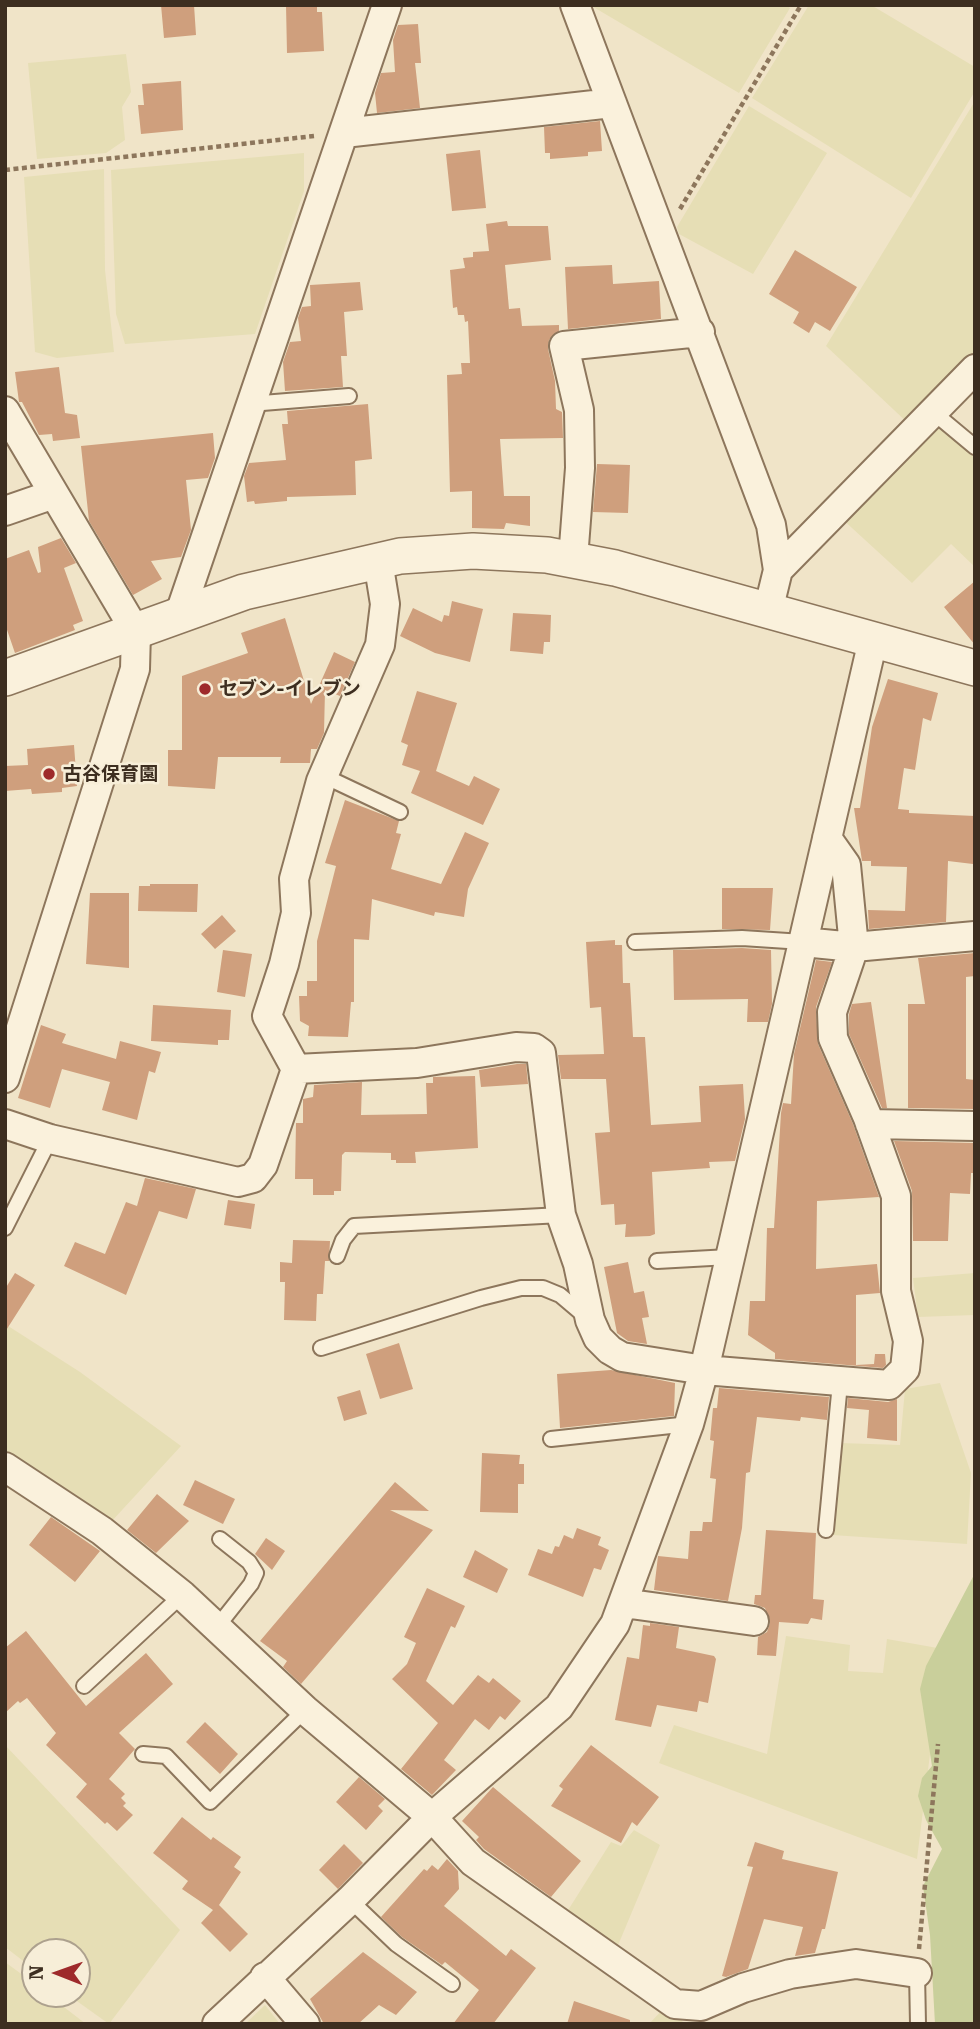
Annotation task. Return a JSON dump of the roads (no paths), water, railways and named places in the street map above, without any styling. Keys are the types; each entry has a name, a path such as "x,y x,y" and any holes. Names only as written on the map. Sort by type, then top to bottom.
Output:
{"street":[{"path":"179,616 387,5"},
{"path":"575,5 664,235 771,525 778,570 768,611"},
{"path":"344,133 612,103"},
{"path":"573,559 580,468 579,410 564,346 700,332"},
{"path":"778,570 975,369"},
{"path":"5,411 136,632 135,668 18,1045 5,1078"},
{"path":"5,511 54,494"},
{"path":"7,671 136,632 244,592 378,561 448,551 519,553 573,559 975,668"},
{"path":"5,1124 50,1139 238,1182 253,1178 264,1165 296,1069 267,1016 284,964 296,913 294,879 324,776 380,645 385,604 378,561"},
{"path":"217,2024 350,1900 432,1817 559,1707 615,1624 689,1424 704,1370 873,640"},
{"path":"296,1069 417,1063 516,1047 534,1048 541,1053 561,1215 578,1264 590,1320 598,1338 622,1357 704,1370 889,1385 905,1369 908,1341 896,1291 896,1196 870,1124 833,1038 832,1012 854,947 846,865 827,838"},
{"path":"803,942 854,947 975,936"},
{"path":"870,1124 975,1126"},
{"path":"5,1467 102,1531 182,1595 305,1710 432,1817 473,1862 690,2015 790,1974 856,1964 917,1973"},
{"path":"623,1603 754,1621"},
{"path":"265,1977 304,2024"}],"lane":[{"path":"250,404 349,396"},
{"path":"933,412 975,447"},
{"path":"324,776 400,811"},
{"path":"635,942 742,938 803,942"},
{"path":"5,1228 50,1139"},
{"path":"337,1256 343,1240 354,1226 561,1215"},
{"path":"657,1261 729,1257"},
{"path":"321,1348 521,1288 543,1288 560,1295 590,1320"},
{"path":"826,1530 840,1383"},
{"path":"551,1439 689,1424"},
{"path":"217,1627 251,1584 256,1573 249,1562 220,1539"},
{"path":"84,1686 182,1595"},
{"path":"143,1754 166,1756 210,1802 305,1710"},
{"path":"350,1900 397,1944 452,1984"},
{"path":"917,1973 918,2024"}],"place":[{"name":"セブン-イレブン","path":"205,689"},
{"name":"古谷保育園","path":"49,774"}]}
